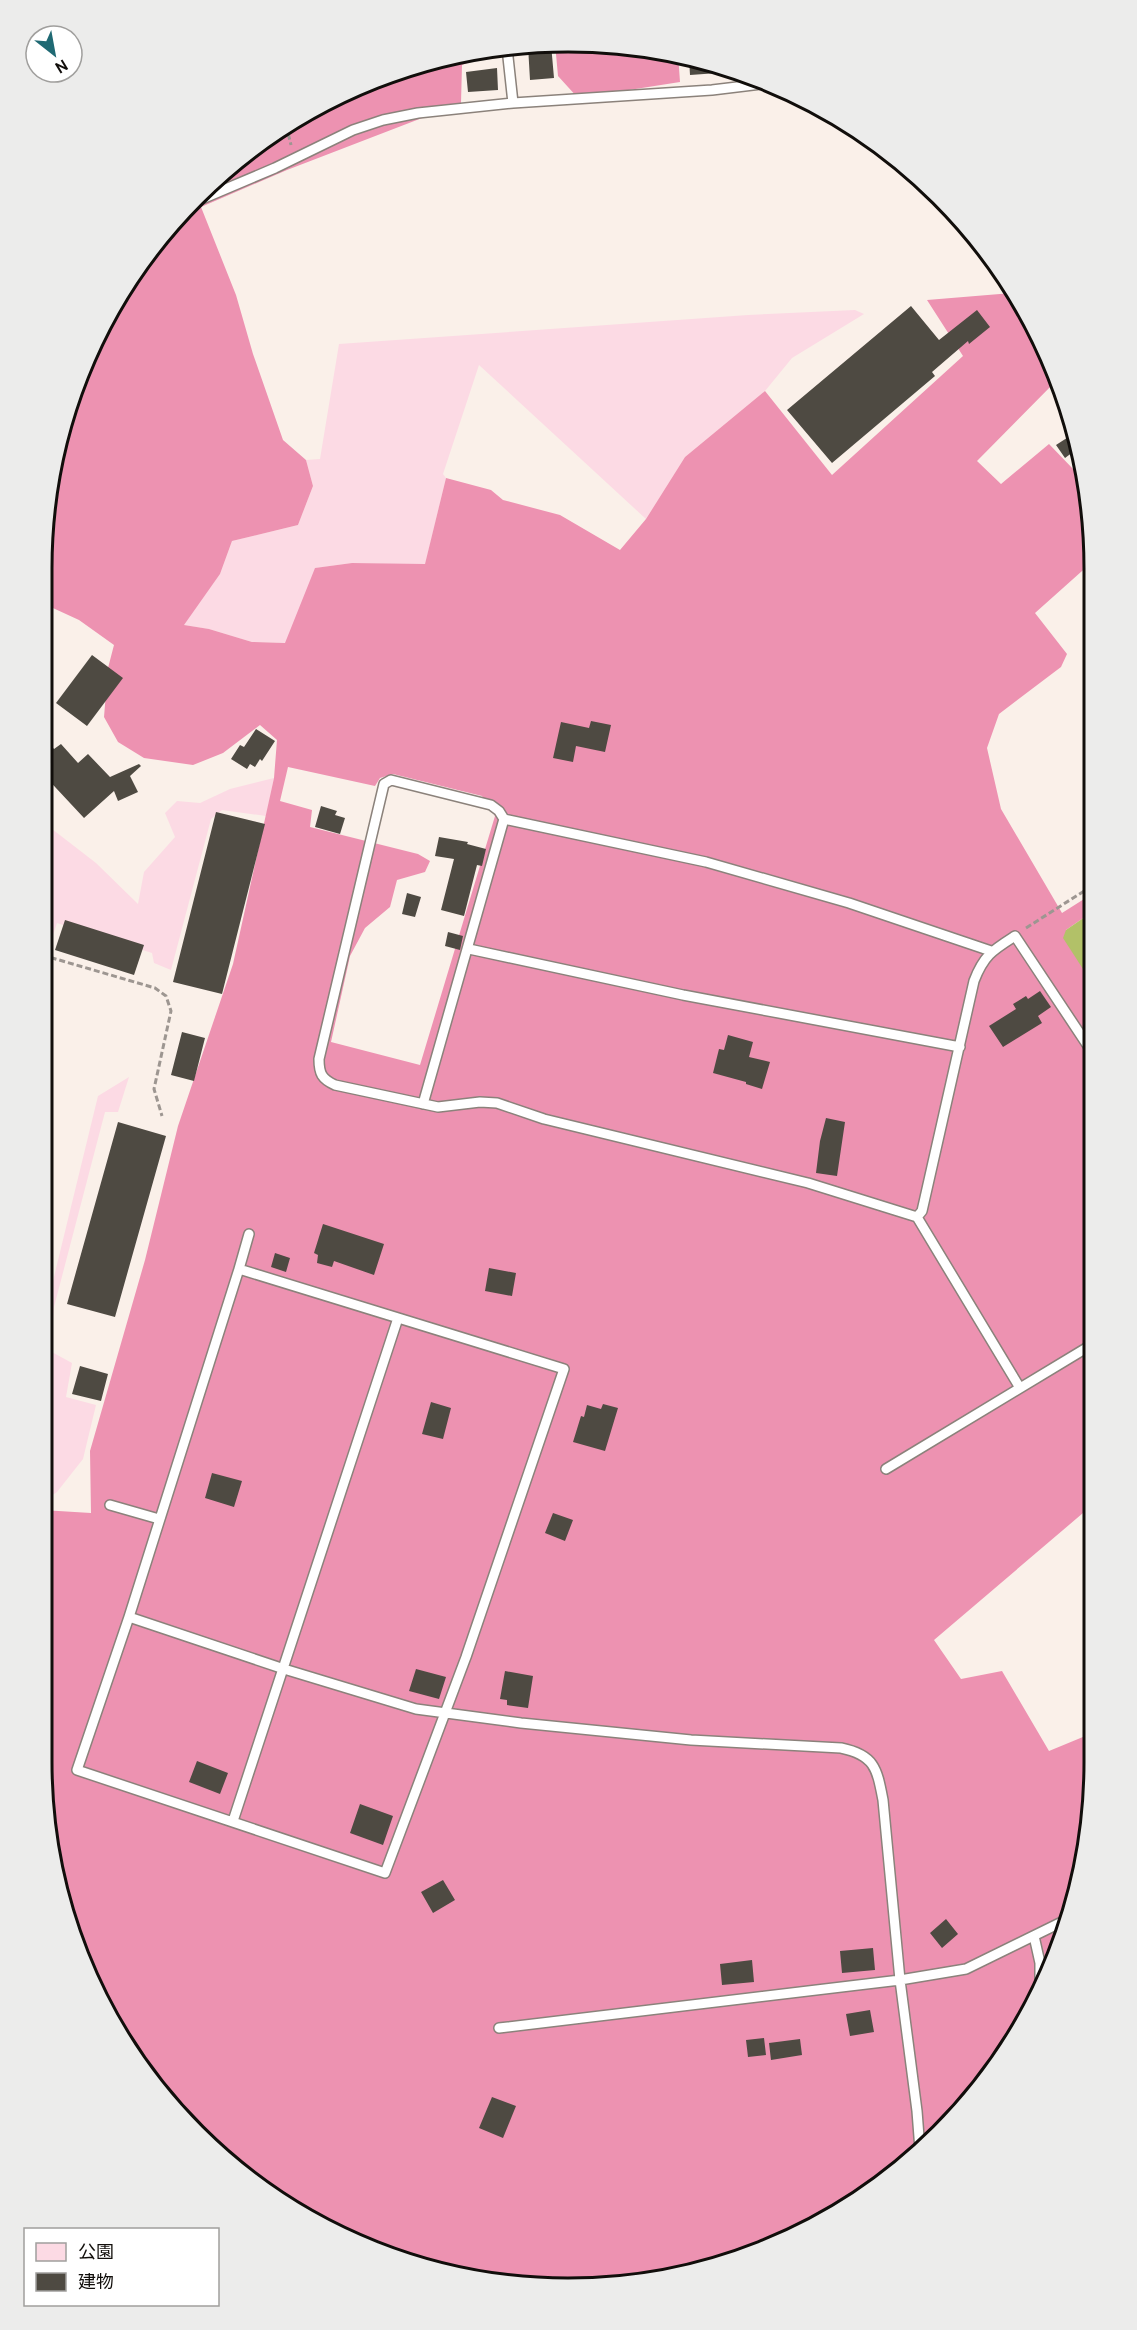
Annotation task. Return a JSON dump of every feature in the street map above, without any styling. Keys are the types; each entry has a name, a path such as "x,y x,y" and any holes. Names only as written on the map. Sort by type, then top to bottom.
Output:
{"lane":[{"path":"508,56 513,103"},
{"path":"216,193 353,130 384,120 418,113 513,103 749,86"},
{"path":"991,951 849,903 706,862 504,819 491,805 391,780 384,784 319,1071 323,1079 335,1085 438,1107 480,1102 497,1103 544,1119 808,1183 917,1216 1020,1388"},
{"path":"423,1104 469,949 504,819"},
{"path":"917,1216 922,1211 974,981 981,962 991,951 1015,936 1084,1040"},
{"path":"469,949 683,995 960,1047"},
{"path":"239,1269 564,1369 445,1714 386,1873 77,1770 129,1617 249,1234"},
{"path":"233,1821 398,1318"},
{"path":"886,1469 1084,1350"},
{"path":"110,1505 159,1519"},
{"path":"129,1617 284,1670 416,1709 691,1740 841,1748 855,1751 869,1759 877,1771 883,1800 900,1980 919,2139"},
{"path":"499,2028 900,1980 966,1969 1058,1924"},
{"path":"1034,1936 1040,1970"}],"path":[{"path":"289,135 295,158"},
{"path":"1015,936 1084,891"},
{"path":"52,959 155,988 166,996 171,1011 154,1089 162,1116"}],"green space":[{"path":"855,310 864,314 792,358 765,391 685,457 646,519 479,365 443,474 446,478 425,565 352,563 316,568 286,643 252,642 209,629 183,625 220,574 232,541 298,525 313,486 306,460 320,459 339,344 748,315"},
{"path":"274,778 266,816 222,810 211,819 171,970 154,963 152,953 57,923 52,938 52,829 96,863 138,904 144,872 175,837 165,813 177,801 200,803 230,789"},
{"path":"129,1077 118,1112 105,1112 54,1307 52,1329 52,1285 98,1096"},
{"path":"52,1352 72,1363 66,1397 96,1405 83,1459 52,1495"}],"shaded area":[{"path":"568,52 636,57 679,64 680,82 578,98 558,76 556,53"},
{"path":"471,61 462,65 461,103 287,170 201,207 254,159 282,139 340,106 403,80"},
{"path":"201,207 236,295 253,354 283,440 306,460 313,486 298,525 232,541 220,574 184,625 209,629 252,642 285,643 315,568 352,563 425,564 446,478 491,490 503,500 560,515 620,550 646,519 685,457 765,391 832,475 963,356 927,300 1005,294 1031,340 1045,371 1051,386 977,461 1001,484 1049,444 1075,471 1080,501 1084,569 1035,613 1067,654 1061,667 999,714 987,748 1001,809 1062,913 1084,899 1084,918 1066,930 1084,967 1084,1514 934,1640 961,1679 1002,1671 1049,1751 1084,1737 1080,1829 1067,1895 1045,1959 1015,2020 978,2076 933,2126 883,2171 826,2208 766,2238 702,2260 669,2268 568,2278 468,2268 435,2260 371,2238 340,2224 282,2191 254,2171 204,2126 159,2076 139,2048 106,1990 92,1959 70,1895 57,1829 52,1762 52,1511 91,1513 90,1451 145,1260 178,1126 233,964 274,778 277,740 260,725 223,753 193,765 144,758 118,742 104,717 108,668 114,645 79,620 52,608 52,568 57,501 70,435 92,371 122,310 159,254","holes":["288,767 375,786 380,778 393,774 482,796 495,816 420,1065 331,1042 350,956 365,928 390,907 397,880 425,872 430,861 418,854 310,827 312,810 280,801"]},
{"path":"1084,918 1084,971 1063,938 1066,930"}],"building":[{"path":"552,53 554,78 530,80 529,55"},
{"path":"690,67 713,73 690,75"},
{"path":"497,68 498,90 468,92 466,72"},
{"path":"911,306 939,340 977,310 990,327 969,344 968,341 932,372 935,376 832,463 787,410"},
{"path":"1068,437 1071,453 1065,458 1056,445"},
{"path":"92,655 123,678 87,726 56,703"},
{"path":"591,721 611,725 605,752 576,746 573,762 553,758 561,722 589,728"},
{"path":"256,729 275,741 262,761 260,759 255,767 250,764 247,769 231,759 240,745 244,747"},
{"path":"61,744 78,763 88,754 110,777 139,764 141,766 130,776 138,792 118,801 114,791 84,818 52,784 52,747 54,749"},
{"path":"321,806 337,811 335,815 345,818 340,834 315,827"},
{"path":"216,812 265,824 222,994 173,982"},
{"path":"439,837 468,842 467,844 486,849 482,866 477,865 464,916 441,910 454,859 435,856"},
{"path":"407,893 421,897 415,917 402,914"},
{"path":"65,920 144,945 134,975 55,950"},
{"path":"448,932 463,936 460,950 445,946"},
{"path":"1040,991 1051,1007 1038,1016 1042,1023 1003,1047 989,1026 1016,1009 1013,1004 1026,996 1028,999"},
{"path":"182,1032 205,1038 194,1081 171,1075"},
{"path":"728,1035 753,1042 749,1057 770,1062 762,1089 713,1073 719,1049 724,1050"},
{"path":"826,1118 845,1122 837,1176 816,1173"},
{"path":"118,1122 166,1136 115,1317 67,1304"},
{"path":"323,1224 384,1244 374,1275 334,1261 332,1267 317,1263 318,1255 314,1253"},
{"path":"275,1253 290,1258 286,1272 271,1267"},
{"path":"489,1268 516,1273 512,1296 485,1291"},
{"path":"80,1366 108,1374 101,1401 72,1394"},
{"path":"431,1402 451,1408 443,1439 422,1434"},
{"path":"603,1404 618,1408 605,1451 573,1442 587,1405 601,1409"},
{"path":"212,1473 242,1481 234,1507 205,1498"},
{"path":"553,1513 573,1520 565,1541 545,1533"},
{"path":"416,1669 446,1677 439,1699 409,1691"},
{"path":"505,1671 533,1676 528,1708 507,1705 507,1700 500,1699"},
{"path":"197,1761 228,1773 220,1794 189,1782"},
{"path":"360,1804 393,1816 383,1845 350,1833"},
{"path":"443,1880 455,1900 433,1913 421,1892"},
{"path":"946,1919 958,1934 942,1948 930,1933"},
{"path":"873,1948 875,1970 842,1973 840,1951"},
{"path":"752,1960 754,1982 722,1985 720,1964"},
{"path":"870,2010 874,2032 850,2036 846,2014"},
{"path":"764,2038 766,2055 748,2057 746,2040"},
{"path":"800,2039 802,2055 771,2060 769,2043"},
{"path":"492,2097 516,2106 503,2138 479,2128"}]}
